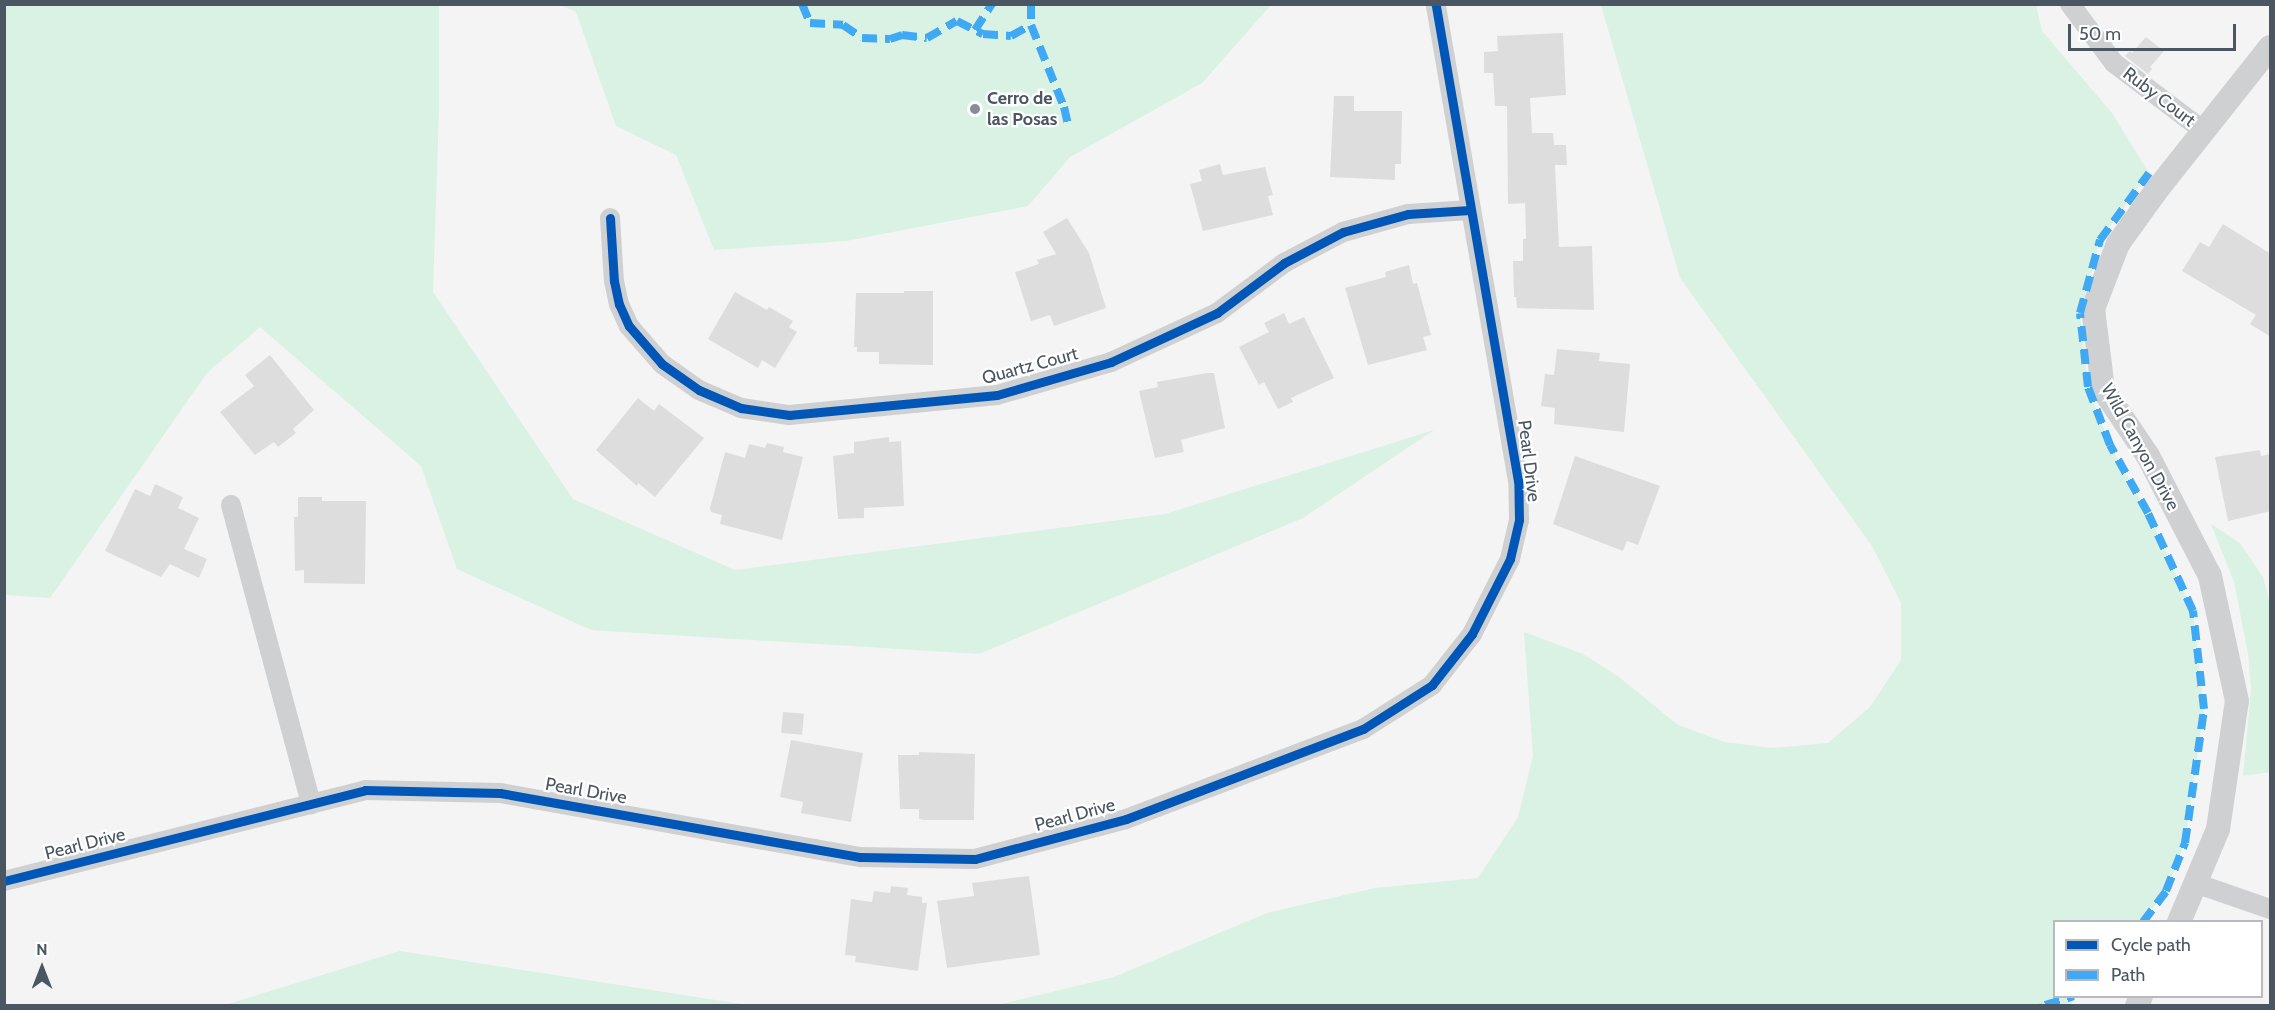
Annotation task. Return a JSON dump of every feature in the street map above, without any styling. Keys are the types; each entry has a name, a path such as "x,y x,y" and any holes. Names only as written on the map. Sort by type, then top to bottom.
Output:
{"street":[{"name":"Pearl Drive","path":"4,881 365,790 500,793 860,857 975,859 1126,819 1363,729 1432,685 1472,634 1510,559 1519,520 1518,481 1436,4"},
{"name":"Ruby Court","path":"2070,4 2114,63 2204,131"},
{"name":"Wild Canyon Drive","path":"2179,920 2218,829 2237,701 2210,576 2148,456 2103,389 2093,309 2118,244 2271,47"},
{"name":"Quartz Court","path":"610,218 614,280 619,304 629,326 662,364 699,390 741,408 789,415 997,395 1111,362 1217,313 1284,263 1343,232 1408,214 1470,210"},
{"path":"231,505 311,804"},
{"path":"2195,883 2271,909"}],"path":[{"path":"2038,1005 2045,1005"}],"green space":[{"path":"4,5 439,5 439,111 433,292 573,499 735,570 1165,514 1434,430 1303,518 979,654 591,630 457,569 421,466 260,327 207,373 50,598 5,595"},
{"path":"560,5 1271,5 1202,83 1070,157 1028,206 846,241 714,250 676,155 616,126 576,12"},
{"path":"1601,5 2036,5 2042,31 2112,113 2149,173 2100,240 2080,313 2088,387 2110,445 2148,513 2193,611 2204,709 2185,843 2166,891 2144,920 2053,920 2053,998 2074,998 2071,1005 993,1006 1114,977 1267,913 1375,888 1478,878 1518,817 1533,756 1524,632 1583,654 1619,677 1678,725 1725,742 1773,748 1828,743 1870,707 1901,660 1901,603 1872,546 1680,278"},
{"path":"2211,524 2240,543 2263,577 2270,604 2270,772 2243,776 2251,690 2248,653 2234,582"},
{"path":"400,951 748,1005 225,1005"}],"building":[{"path":"1563,33 1566,95 1530,98 1532,133 1553,133 1554,145 1566,145 1567,165 1555,165 1559,247 1592,246 1594,310 1517,308 1516,297 1514,297 1513,261 1523,261 1523,239 1526,239 1525,203 1508,204 1507,106 1495,106 1493,73 1484,73 1484,52 1498,51 1497,36"},
{"path":"2146,37 2164,51 2150,67 2152,69 2148,74 2125,56 2130,51 2132,53"},
{"path":"1334,96 1354,96 1354,111 1402,111 1401,164 1395,164 1395,180 1330,177"},
{"path":"1220,164 1223,175 1265,167 1273,195 1268,196 1273,215 1203,231 1190,184 1202,181 1199,170"},
{"path":"1067,218 1089,253 1106,308 1054,326 1050,315 1031,321 1015,272 1039,264 1037,260 1056,254 1043,232"},
{"path":"2223,224 2271,254 2271,337 2250,324 2256,315 2182,271 2200,242 2209,247"},
{"path":"1409,265 1413,284 1417,283 1431,335 1423,337 1427,350 1368,365 1345,288 1386,277 1385,272"},
{"path":"904,291 933,291 933,365 879,364 879,352 857,352 857,347 854,347 856,293 904,293"},
{"path":"735,292 793,321 789,327 797,332 775,368 762,360 758,368 708,339"},
{"path":"1284,313 1289,324 1304,317 1334,378 1291,398 1293,402 1278,409 1264,382 1259,385 1239,347 1269,332 1264,323"},
{"path":"1557,349 1600,353 1599,361 1630,364 1624,432 1554,424 1555,408 1541,406 1545,374 1554,375"},
{"path":"270,355 314,410 293,429 296,433 278,447 274,442 255,455 220,412 254,386 245,375"},
{"path":"1214,373 1225,428 1181,440 1184,452 1155,458 1139,391 1158,387 1157,382"},
{"path":"638,398 654,411 659,404 704,438 655,497 638,483 637,486 596,450"},
{"path":"889,437 889,442 901,441 904,506 864,508 864,518 838,519 833,456 854,453 854,442"},
{"path":"767,443 784,447 783,452 803,457 782,540 720,524 722,515 711,512 710,508 725,452 745,458 749,444 765,448"},
{"path":"2260,450 2261,456 2271,454 2271,511 2228,521 2215,457"},
{"path":"1575,456 1660,486 1638,545 1627,541 1623,551 1553,524"},
{"path":"155,484 183,497 178,508 199,518 184,549 207,559 199,578 170,564 161,577 105,551 135,489 150,496"},
{"path":"298,497 322,497 322,501 366,501 365,584 304,583 304,570 295,571 294,517 298,517"},
{"path":"783,712 804,714 802,735 781,733"},
{"path":"791,740 863,753 851,822 801,813 803,802 780,797"},
{"path":"919,752 975,754 974,820 924,820 919,819 919,809 900,809 898,755 919,755"},
{"path":"1029,876 1040,955 947,968 937,901 974,896 972,883"},
{"path":"891,886 908,888 907,895 922,897 922,903 927,903 918,971 855,962 856,956 845,955 851,899 872,902 874,891 890,893"}],"marked path":[{"path":"802,4 810,23 843,25 862,38 890,39 902,35 927,38 957,21 983,34 1011,36 1031,25 1064,107 1068,125"},
{"path":"975,30 992,4"},
{"path":"1031,4 1031,25"},
{"path":"2144,920 2166,891 2185,843 2204,709 2193,611 2148,513 2110,445 2088,387 2080,313 2100,240 2149,173"},
{"path":"2045,1005 2068,998"}],"cycle path":[{"path":"4,881 365,790 500,793 860,857 975,859 1126,819 1363,729 1432,685 1472,634 1510,559 1519,520 1518,481 1436,4"},
{"path":"610,218 614,281 619,304 629,326 662,364 699,390 741,408 789,415 997,395 1111,362 1217,313 1284,263 1343,232 1408,214 1470,210"}],"place":[{"name":"Cerro de las Posas","path":"975,109"}]}
